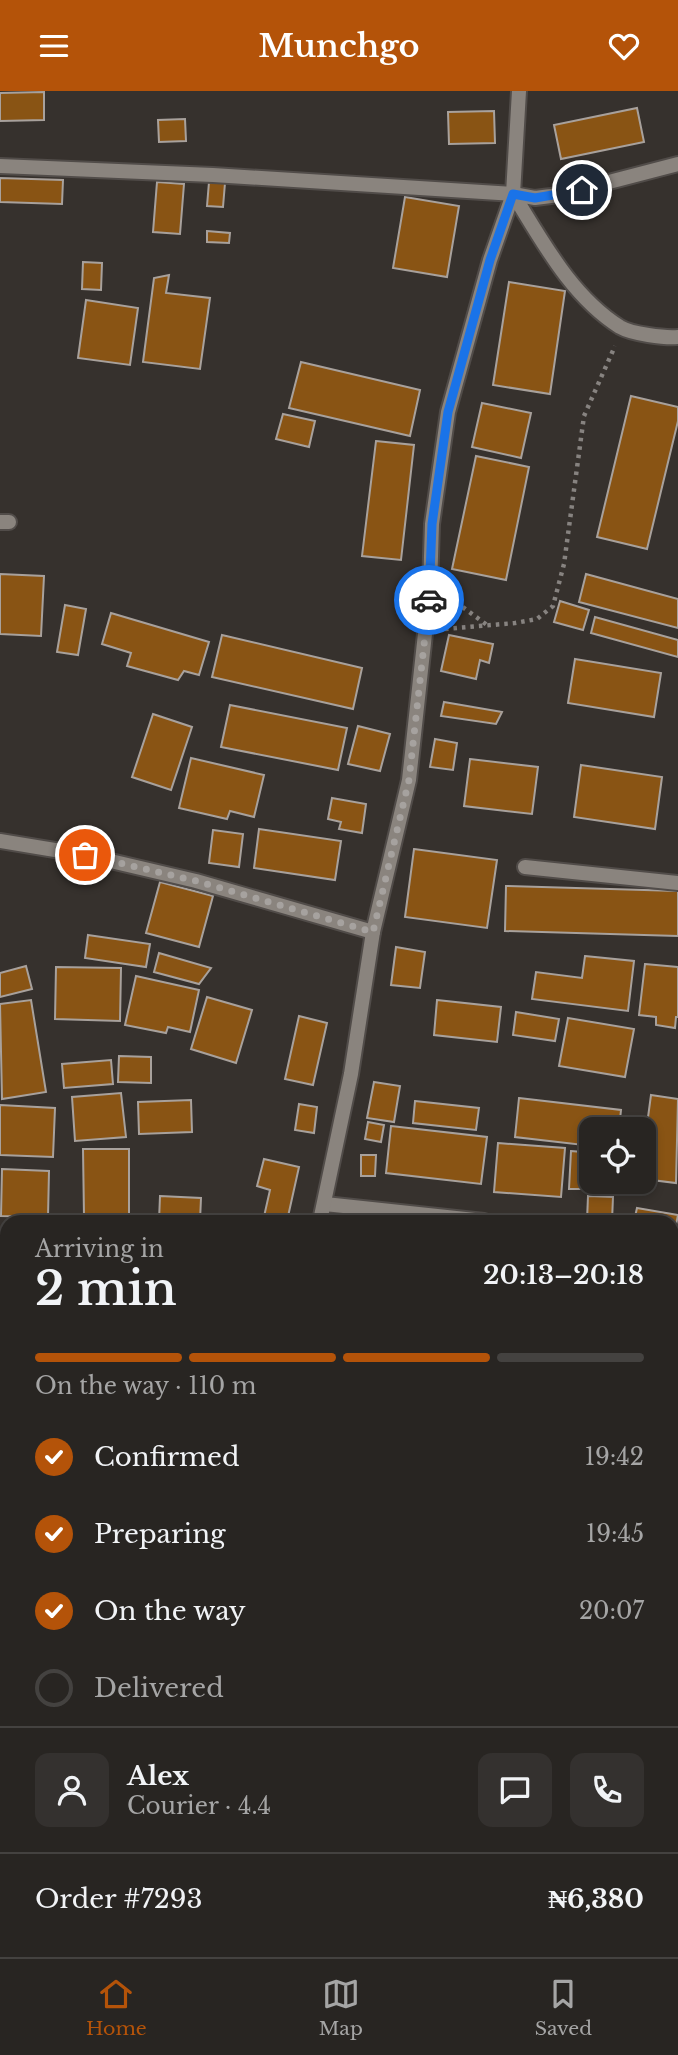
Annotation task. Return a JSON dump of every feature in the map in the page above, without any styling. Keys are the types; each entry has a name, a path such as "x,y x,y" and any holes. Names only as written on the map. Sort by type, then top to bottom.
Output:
{"street":[{"path":"322,1215 351,1074 373,932 409,780 430,588 432,524 448,412 490,260 513,194 519,91"},
{"path":"0,166 342,182 513,194 535,198 559,195 678,163"},
{"path":"513,194 562,272 595,307 622,329 667,338 678,337"},
{"path":"0,841 85,855 196,881 373,932"},
{"path":"525,867 678,883"},
{"path":"325,1204 428,1215"}],"path":[{"path":"426,631 537,619 553,607 564,564 584,416 622,329"},
{"path":"430,588 459,602 488,625"}],"building":[{"path":"44,92 44,120 0,121 0,93"},
{"path":"637,108 644,142 561,159 554,125"},
{"path":"494,111 495,143 449,144 448,112"},
{"path":"185,119 186,141 159,142 158,120"},
{"path":"0,178 63,180 62,204 0,202"},
{"path":"157,182 184,184 180,234 153,232"},
{"path":"209,182 225,183 223,207 207,206"},
{"path":"405,197 459,206 447,277 393,268"},
{"path":"207,231 230,233 229,243 207,242"},
{"path":"83,262 102,263 101,290 82,289"},
{"path":"169,275 166,293 210,298 200,369 143,362 154,278"},
{"path":"509,282 565,291 550,394 493,385"},
{"path":"86,300 138,308 130,365 78,358"},
{"path":"301,362 420,390 410,436 289,408"},
{"path":"631,396 678,407 678,421 647,549 597,537"},
{"path":"482,403 531,413 521,458 472,447"},
{"path":"283,414 315,421 309,447 276,439"},
{"path":"376,441 414,445 401,560 362,556"},
{"path":"476,456 529,467 506,580 452,569"},
{"path":"0,574 44,576 41,636 0,634"},
{"path":"586,574 678,599 678,628 579,602"},
{"path":"560,601 589,610 583,630 554,622"},
{"path":"65,605 86,609 78,655 57,652"},
{"path":"111,613 209,642 199,675 184,671 178,680 127,666 131,653 102,644"},
{"path":"595,617 678,640 678,657 591,633"},
{"path":"222,635 362,668 353,709 212,677"},
{"path":"449,635 493,644 489,663 480,660 476,679 441,671"},
{"path":"575,659 661,673 654,717 568,703"},
{"path":"444,702 502,712 496,724 441,716"},
{"path":"230,705 347,728 338,770 221,747"},
{"path":"153,714 192,727 171,790 132,777"},
{"path":"358,726 390,734 380,771 348,764"},
{"path":"435,739 457,743 453,770 430,767"},
{"path":"191,758 264,775 254,817 230,811 227,819 179,808"},
{"path":"470,759 538,767 532,814 464,806"},
{"path":"581,765 662,777 655,829 574,817"},
{"path":"332,798 366,804 362,833 339,829 341,822 328,819"},
{"path":"259,829 341,841 335,880 254,868"},
{"path":"213,830 243,834 239,867 209,863"},
{"path":"414,849 497,860 487,928 405,917"},
{"path":"160,882 213,896 199,947 146,933"},
{"path":"506,886 678,891 678,936 505,931"},
{"path":"88,935 150,944 146,967 85,958"},
{"path":"396,947 425,952 420,988 391,985"},
{"path":"159,953 211,968 199,984 154,972"},
{"path":"585,956 634,961 628,1011 532,999 536,972 582,978"},
{"path":"645,964 678,967 678,1017 675,1028 656,1025 656,1017 639,1015"},
{"path":"26,966 32,989 0,997 0,973"},
{"path":"56,967 121,968 120,1021 55,1019"},
{"path":"136,976 199,990 190,1032 168,1027 166,1033 125,1025"},
{"path":"207,997 252,1010 236,1063 191,1049"},
{"path":"31,1000 46,1092 2,1099 0,1004"},
{"path":"437,1000 501,1007 497,1042 434,1035"},
{"path":"516,1012 559,1019 555,1041 513,1035"},
{"path":"299,1016 327,1023 313,1085 285,1079"},
{"path":"568,1018 634,1029 625,1077 559,1066"},
{"path":"119,1056 151,1057 151,1083 118,1082"},
{"path":"111,1060 113,1084 64,1088 62,1064"},
{"path":"374,1082 400,1086 394,1122 367,1118"},
{"path":"121,1093 126,1137 75,1141 72,1097"},
{"path":"651,1095 678,1099 676,1183 656,1180 656,1117 648,1117"},
{"path":"519,1098 621,1110 620,1117 579,1117 579,1144 515,1137"},
{"path":"191,1100 192,1132 139,1134 138,1102"},
{"path":"415,1101 479,1108 476,1130 413,1123"},
{"path":"299,1104 317,1107 314,1133 295,1130"},
{"path":"0,1105 55,1108 53,1157 0,1155"},
{"path":"368,1122 384,1125 381,1142 365,1139"},
{"path":"391,1126 487,1137 481,1184 386,1173"},
{"path":"498,1143 565,1148 561,1197 494,1192"},
{"path":"83,1149 129,1149 129,1215 84,1215"},
{"path":"571,1151 579,1152 579,1189 569,1189"},
{"path":"361,1155 376,1155 375,1176 361,1176"},
{"path":"264,1159 299,1167 288,1215 264,1215 270,1190 257,1186"},
{"path":"2,1169 49,1171 48,1215 1,1215"},
{"path":"160,1196 201,1198 200,1215 159,1215"},
{"path":"588,1196 613,1197 612,1215 587,1215"},
{"path":"637,1208 678,1215 635,1215"}],"way so far":[{"path":"85,855 196,881 373,932 409,780 429,600"}],"route":[{"path":"429,600 432,524 448,412 490,260 513,194 535,198 582,190"}]}
